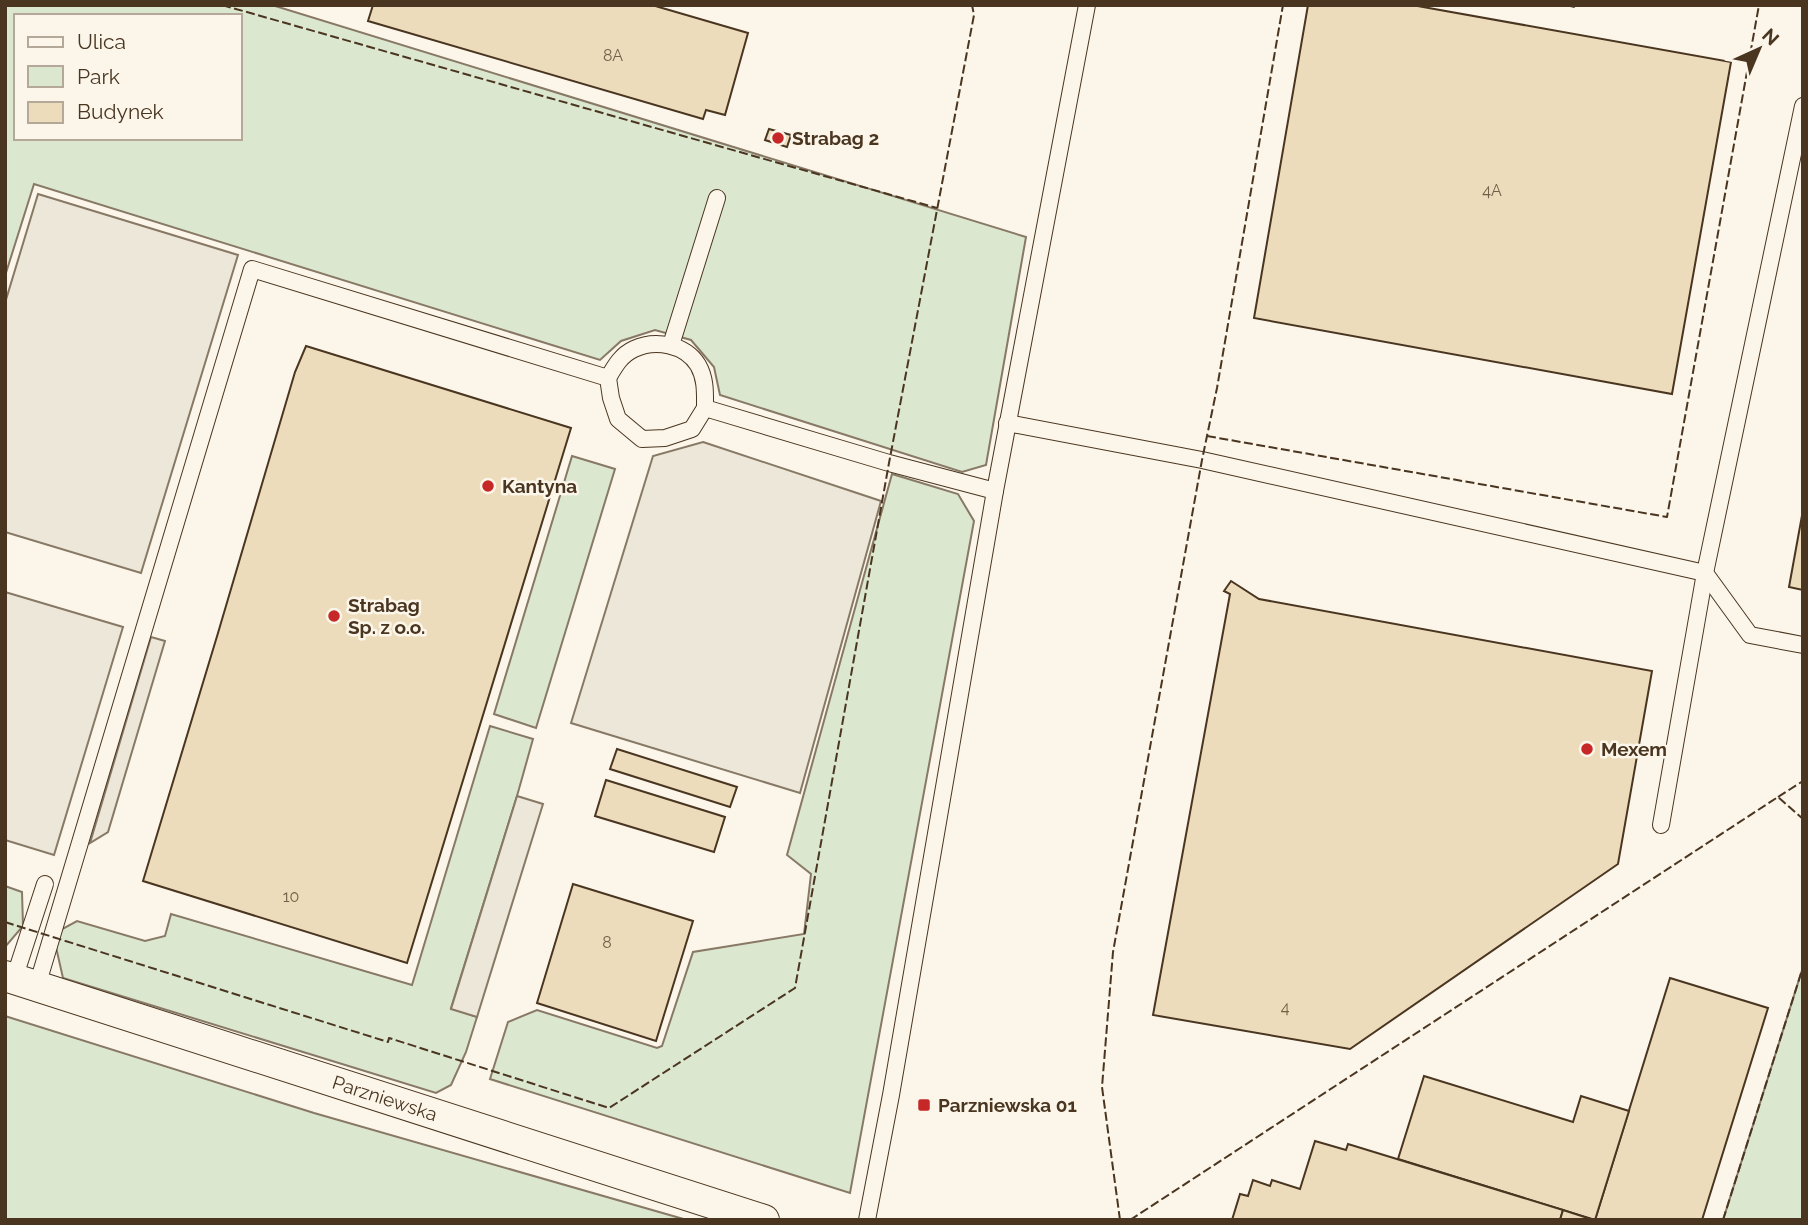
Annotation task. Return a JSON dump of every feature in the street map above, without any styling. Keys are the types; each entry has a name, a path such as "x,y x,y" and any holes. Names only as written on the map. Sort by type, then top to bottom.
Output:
{"street":[{"name":"Parzniewska","path":"19,980 764,1220"}],"lane":[{"path":"867,1220 1007,423 1087,5"},
{"path":"1661,825 1705,573 1803,106"},
{"path":"671,345 717,198"},
{"path":"19,980 253,269 608,377"},
{"path":"655,343 671,345 684,351 697,364 705,385 705,408 692,429 664,438 642,439 618,419 608,377 618,361 633,349 655,343"},
{"path":"705,408 889,463 995,491"},
{"path":"1007,423 1214,462 1705,573 1750,635 1803,645"},
{"path":"19,980 45,884"}],"green space":[{"path":"5,5 272,5 1026,237 986,465 962,472 720,395 714,367 691,340 655,330 621,341 600,360 34,184 5,276"},
{"path":"572,456 615,469 536,728 494,714"},
{"path":"892,474 958,494 974,521 850,1193 490,1079 508,1022 537,1010 657,1048 662,1046 693,952 804,934 811,874 787,855"},
{"path":"490,726 533,739 451,1008 477,1017 466,1052 451,1085 436,1093 63,978 53,934 77,921 145,941 165,936 171,914 412,985"},
{"path":"5,886 22,892 23,926 5,947"},
{"path":"1803,967 1803,1220 1723,1220"},
{"path":"5,1016 314,1113 687,1220 5,1220"}],"shaded area":[{"path":"38,194 238,255 141,573 5,532 5,303"},
{"path":"703,442 881,501 800,793 571,723 653,456"},
{"path":"5,592 123,627 54,855 5,840"},
{"path":"151,637 165,641 108,832 90,843"},
{"path":"517,796 543,804 477,1017 451,1009"}],"building":[{"path":"373,5 652,5 748,33 725,115 706,110 703,119 368,21"},
{"path":"1308,5 1412,5 1731,62 1672,394 1254,318"},
{"name":"Strabag 2","path":"769,129 791,135 787,147 765,140"},
{"path":"306,346 571,428 407,963 143,881 295,372"},
{"path":"1803,510 1803,590 1789,587"},
{"path":"1231,581 1259,599 1652,671 1618,864 1350,1049 1153,1015 1230,594 1224,591"},
{"path":"617,749 737,787 730,807 610,769"},
{"path":"606,780 725,817 714,852 595,816"},
{"path":"573,884 693,921 656,1041 537,1003"},
{"path":"1670,978 1768,1008 1702,1220 1595,1220"},
{"path":"1424,1076 1573,1122 1581,1096 1629,1111 1595,1220 1398,1159"},
{"path":"1315,1141 1346,1150 1348,1144 1563,1210 1560,1220 1232,1220 1240,1194 1248,1196 1253,1180 1270,1186 1272,1180 1300,1189"},
{"path":"1563,1210 1594,1220 1560,1220"}],"fence":[{"path":"222,5 937,208"},
{"path":"5,922 388,1042 389,1038 609,1108 795,988 889,463 974,15 972,5"},
{"path":"1120,1220 1102,1087 1113,952 1217,388 1283,5"},
{"path":"1566,5 1575,5"},
{"path":"1207,436 1667,517 1759,5"},
{"path":"1778,797 1803,781"},
{"path":"1130,1220 1778,797 1803,819"},
{"path":"1723,1220 1803,967"}],"place":[{"name":"Strabag 2","path":"778,138"},
{"name":"Kantyna","path":"488,486"},
{"name":"Strabag Sp. z o.o.","path":"334,616"},
{"name":"Mexem","path":"1587,749"},
{"name":"Parzniewska 01","path":"924,1105"}]}
